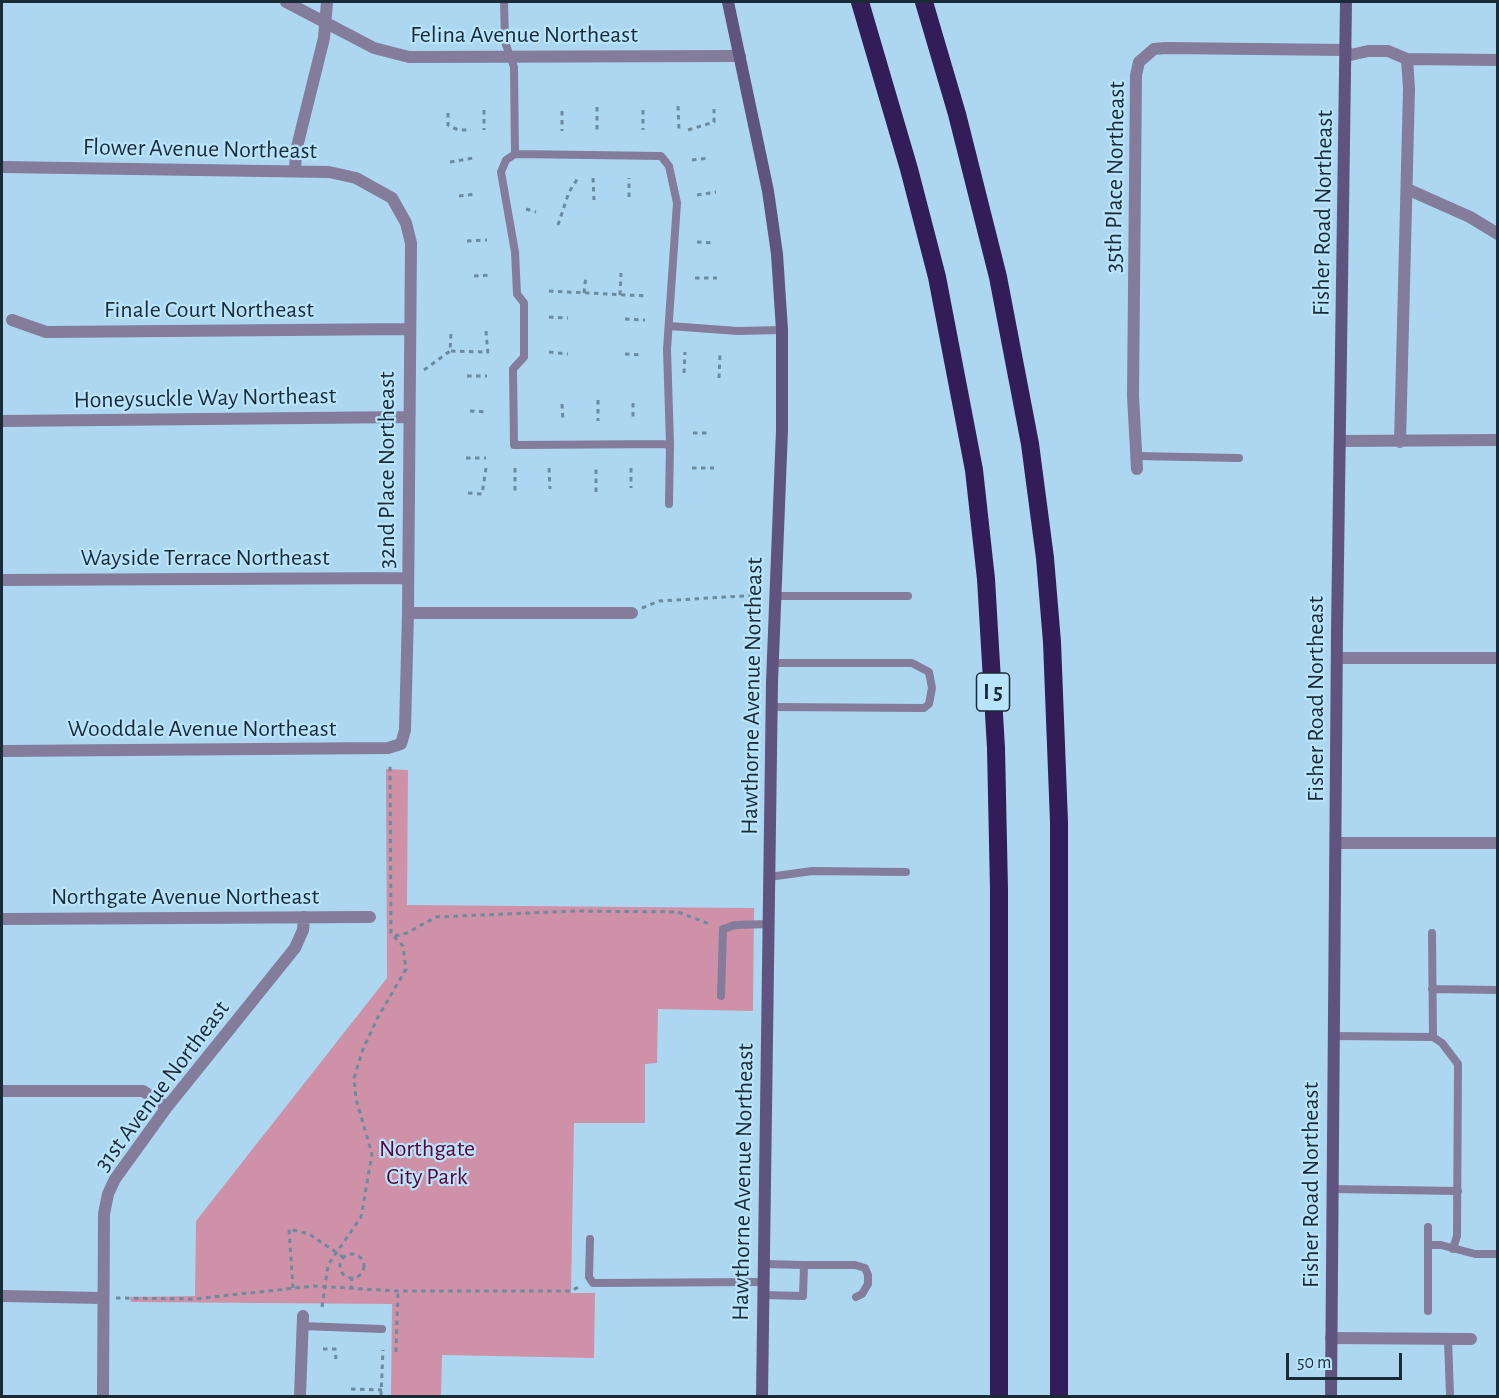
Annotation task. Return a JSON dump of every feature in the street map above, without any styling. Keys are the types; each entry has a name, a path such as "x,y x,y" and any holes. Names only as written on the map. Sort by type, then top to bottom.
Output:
{"highway":[{"path":"852,2 884,82"},
{"name":"I 5","path":"860,2 920,209 954,359 974,470 986,579 995,736 999,890 999,1396"},
{"path":"924,2 968,156 998,277 1030,444 1045,558 1053,652 1059,822 1059,1396"}],"main road":[{"name":"Hawthorne Avenue Northeast","path":"728,2 760,142 773,220 782,330 782,400 771,707 762,1396"},
{"name":"Fisher Road Northeast","path":"1331,1396 1337,658 1346,2"}],"street":[{"name":"Felina Avenue Northeast","path":"286,2 352,38 391,54 409,57 740,56"},
{"path":"296,171 296,151 326,23 327,2"},
{"name":"35th Place Northeast","path":"1137,463 1134,360 1136,75 1139,63 1154,49 1166,48 1346,53 1388,51 1407,59 1497,60"},
{"path":"1400,442 1407,189 1407,59"},
{"name":"Flower Avenue Northeast","path":"2,166 329,172 356,178 392,198"},
{"path":"1407,189 1470,217 1497,234"},
{"name":"32nd Place Northeast","path":"392,198 406,223 411,243 408,614 405,730 401,744"},
{"name":"Finale Court Northeast","path":"12,320 46,332 409,329"},
{"name":"Honeysuckle Way Northeast","path":"2,421 409,417"},
{"path":"1340,441 1497,440"},
{"name":"Wayside Terrace Northeast","path":"2,580 408,578"},
{"path":"408,614 632,613"},
{"path":"1337,658 1497,658"},
{"name":"Wooddale Avenue Northeast","path":"2,752 388,748 401,744"},
{"path":"1336,843 1497,843"},
{"name":"31st Avenue Northeast","path":"103,1396 104,1214 108,1194 115,1179 167,1107 296,948 303,930 304,917"},
{"name":"Northgate Avenue Northeast","path":"2,920 370,917"},
{"path":"2,1091 143,1091 167,1107"},
{"path":"2,1296 102,1298"},
{"path":"300,1396 303,1321"},
{"path":"1331,1338 1471,1339"}],"lane":[{"path":"504,2 505,42 514,67 515,154"},
{"path":"669,504 670,444 669,326 676,203 669,166 661,156 515,154 506,160 501,172 515,252 517,294 524,303 524,357 513,369 514,445 670,444"},
{"path":"669,326 738,331 782,330"},
{"path":"1137,463 1239,458"},
{"path":"774,596 908,596"},
{"path":"771,707 924,708 929,704 932,687 929,672 912,663 772,663"},
{"path":"769,877 812,871 906,872"},
{"path":"721,996 723,929 735,925 768,924"},
{"path":"1432,933 1432,1037"},
{"path":"1432,989 1497,990"},
{"path":"1333,1036 1432,1037 1442,1042 1458,1064 1457,1236 1453,1249"},
{"path":"1332,1189 1458,1191"},
{"path":"1428,1227 1428,1311"},
{"path":"590,1239 591,1281 593,1283 763,1289 803,1296 804,1265"},
{"path":"1428,1245 1475,1254 1497,1254"},
{"path":"764,1264 855,1265 865,1268 868,1284 862,1294 856,1297"},
{"path":"303,1321 382,1329"},
{"path":"1449,1339 1450,1396"}],"path":[{"path":"678,106 678,129"},
{"path":"597,107 597,130"},
{"path":"688,129 714,122 714,109"},
{"path":"484,110 484,129"},
{"path":"643,110 643,130"},
{"path":"562,111 562,130"},
{"path":"448,113 448,125 458,130 471,130"},
{"path":"450,162 473,158"},
{"path":"692,160 709,158"},
{"path":"558,225 569,192 578,178"},
{"path":"593,178 594,200"},
{"path":"629,178 629,197"},
{"path":"697,195 716,192"},
{"path":"459,196 476,194"},
{"path":"526,209 536,212"},
{"path":"468,242 487,240"},
{"path":"697,242 714,243"},
{"path":"620,295 621,273"},
{"path":"474,276 491,275"},
{"path":"584,293 586,275"},
{"path":"695,278 717,278"},
{"path":"549,291 647,296"},
{"path":"549,317 568,318"},
{"path":"625,319 645,320"},
{"path":"424,370 450,351 487,353 486,331"},
{"path":"450,351 451,334"},
{"path":"549,352 568,354"},
{"path":"684,374 685,352"},
{"path":"625,354 643,355"},
{"path":"719,378 720,354"},
{"path":"467,376 488,376"},
{"path":"598,400 598,421"},
{"path":"633,403 633,421"},
{"path":"562,404 563,421"},
{"path":"470,411 487,412"},
{"path":"693,433 711,433"},
{"path":"466,458 486,458"},
{"path":"468,493 482,494 486,468"},
{"path":"515,468 515,493"},
{"path":"549,468 550,489"},
{"path":"596,468 596,492"},
{"path":"631,468 632,488"},
{"path":"692,468 714,468"},
{"path":"632,613 659,601 759,595"},
{"path":"322,1307 323,1286 328,1265 356,1227 365,1197 371,1146 356,1099 354,1078 373,1028 406,969 403,946 391,933 390,766"},
{"path":"395,936 407,933 436,917 575,911 678,912 723,929"},
{"path":"293,1288 289,1230 309,1234 343,1257"},
{"path":"353,1253 360,1256 364,1263 361,1274 352,1278 340,1272 339,1264 343,1257 353,1253"},
{"path":"351,1290 352,1278"},
{"path":"102,1298 194,1299 323,1286 351,1290 398,1291 570,1291 591,1281"},
{"path":"396,1352 398,1291"},
{"path":"322,1349 335,1349 336,1359"},
{"path":"381,1396 382,1350"},
{"path":"351,1389 382,1390"}],"green space":[{"name":"Northgate City Park","path":"386,769 408,770 407,905 754,908 753,1011 658,1009 657,1063 645,1064 645,1123 574,1123 571,1293 595,1293 594,1358 442,1355 441,1396 391,1396 392,1304 131,1302 130,1297 195,1296 196,1221 387,978"}]}
